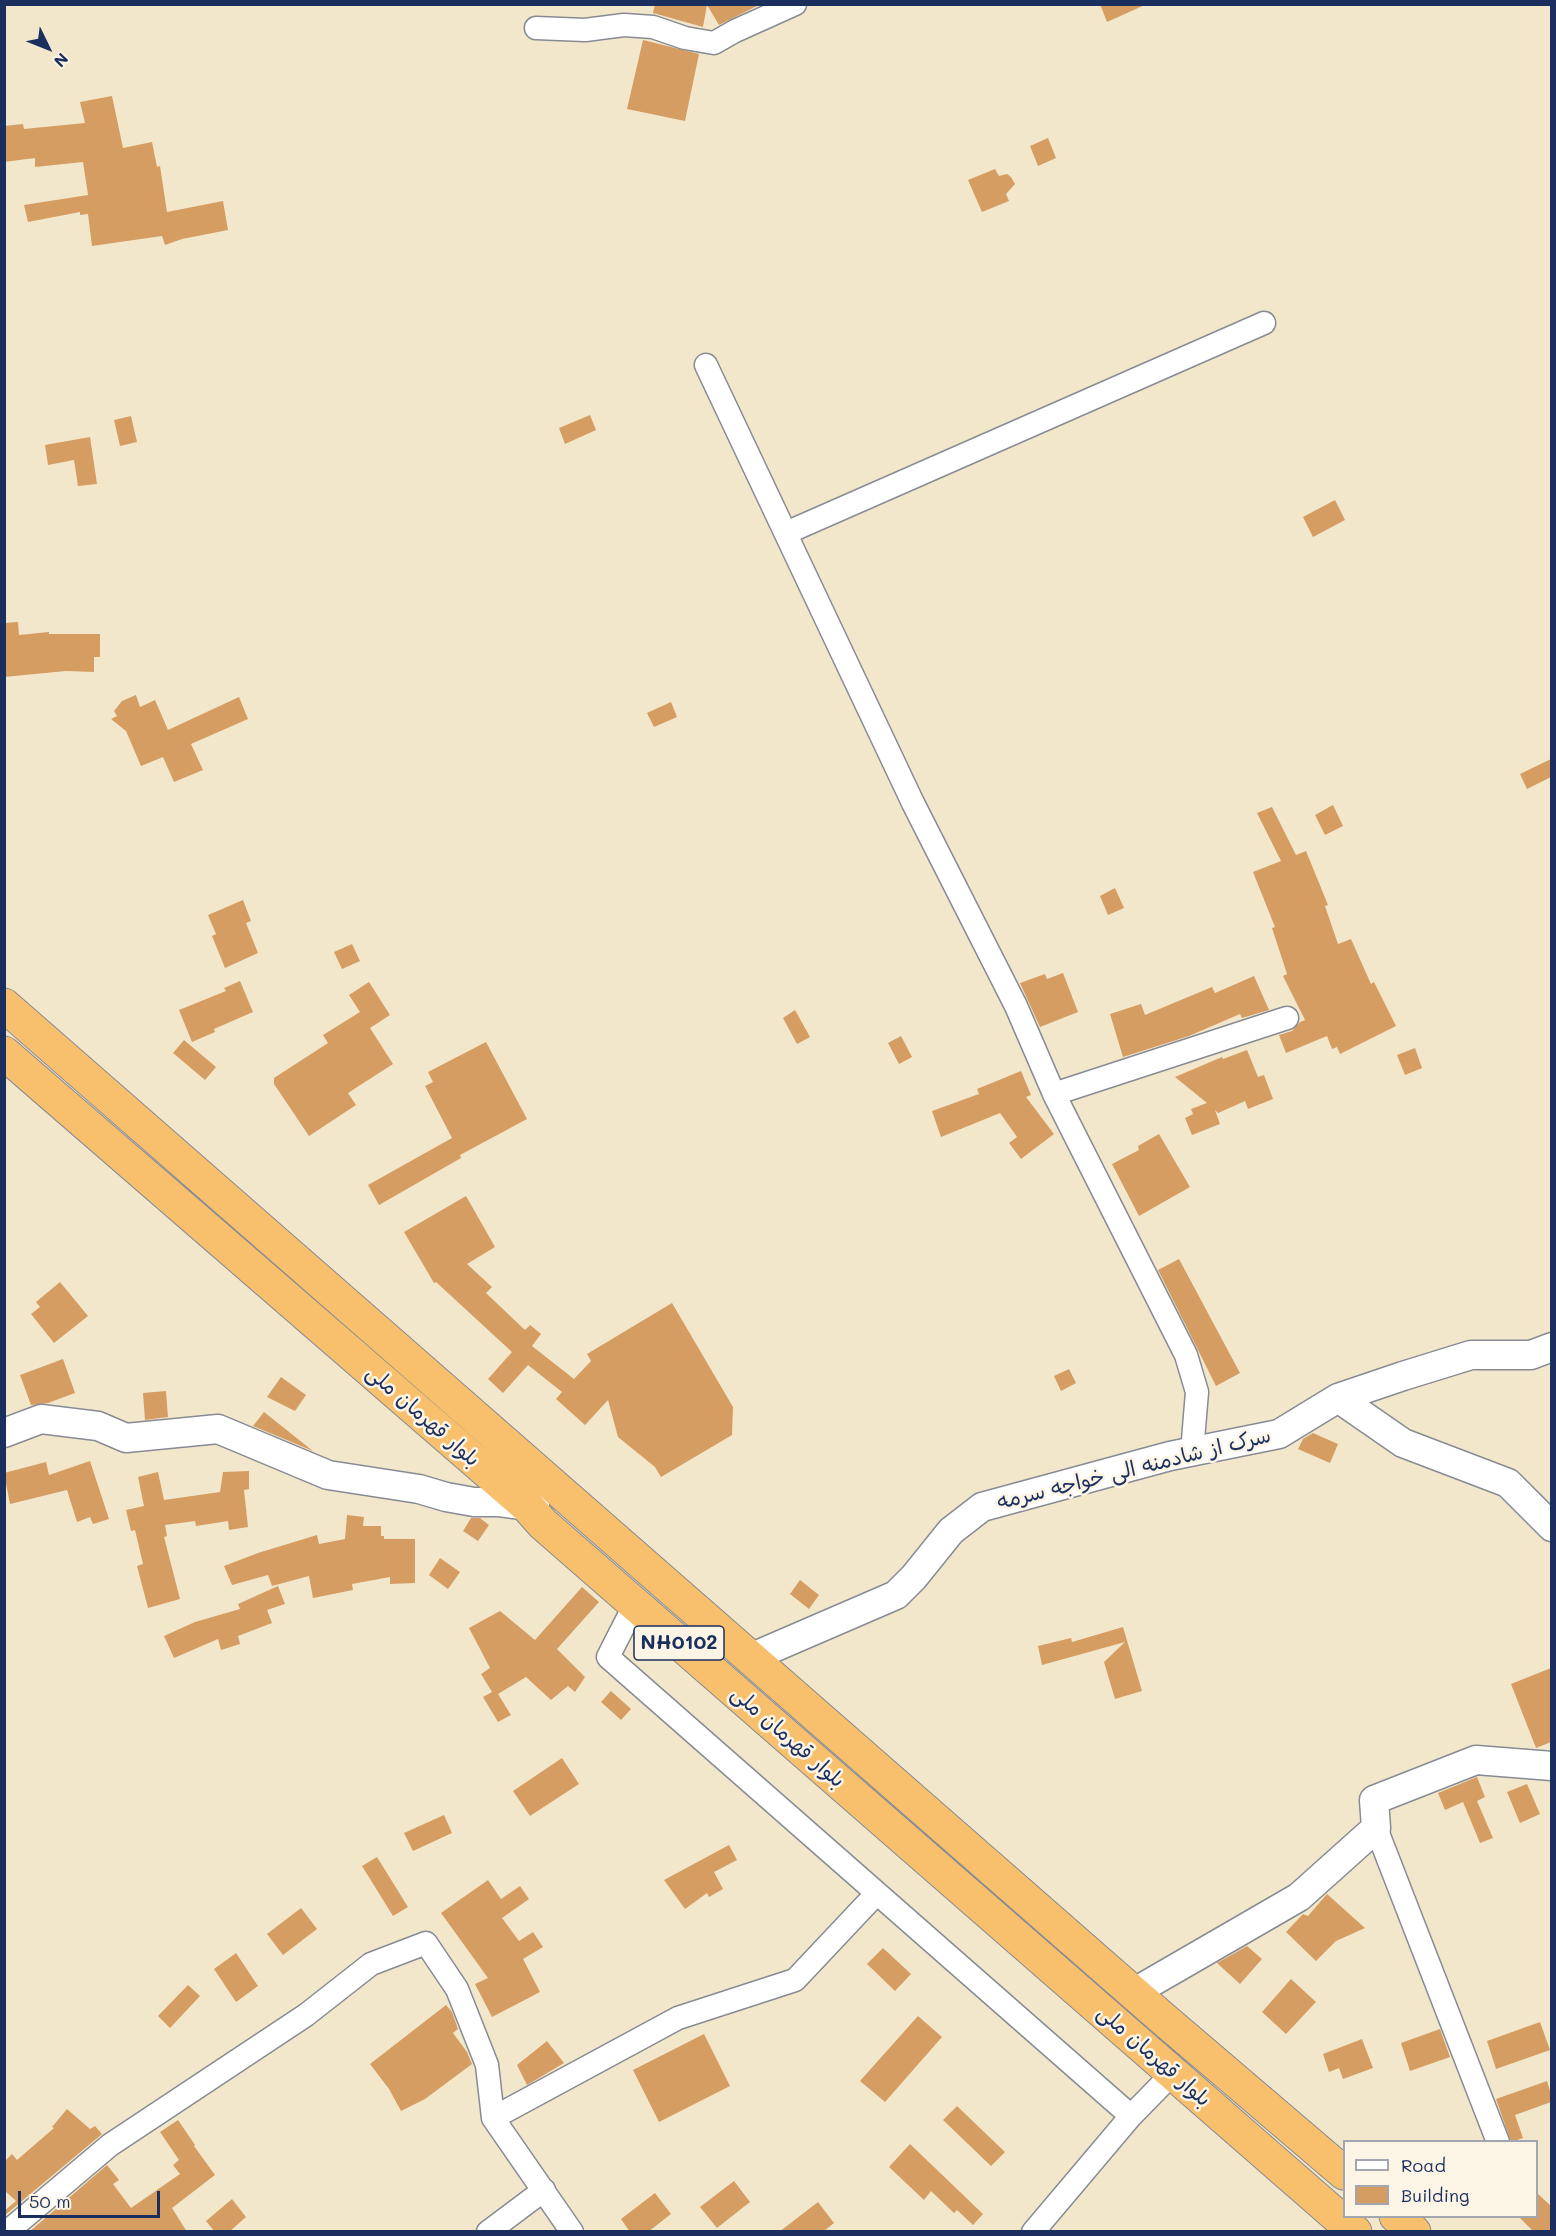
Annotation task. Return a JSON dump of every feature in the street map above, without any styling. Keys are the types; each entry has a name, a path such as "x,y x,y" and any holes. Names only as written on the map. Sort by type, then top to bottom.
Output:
{"highway":[{"name":"بلوار قهرمان ملی","path":"4,1005 1133,1993 1343,2172"},
{"name":"بلوار قهرمان ملی","path":"4,1053 527,1506 543,1524 634,1604 1355,2232"}],"street":[{"path":"536,28 585,30 624,25 652,27 685,38 714,44 735,31 795,4"},
{"path":"786,533 1264,323"},
{"path":"706,365 913,803 1016,1006 1054,1094 1186,1355 1197,1392 1192,1452"},
{"path":"1054,1094 1287,1017"},
{"name":"سرک از شادمنه الی خواجه سرمه","path":"750,1658 896,1595 914,1577 951,1530 982,1507 1192,1452 1279,1434 1338,1398 1471,1355 1531,1355 1551,1347"},
{"path":"1338,1398 1403,1443 1508,1484 1551,1527"},
{"path":"4,1432 41,1419 98,1426 126,1438 218,1429 328,1475 420,1489 474,1502 498,1502 527,1506 570,1499"},
{"path":"634,1604 608,1657 1131,2116"},
{"path":"1497,2140 1376,1828 1374,1800 1476,1760 1551,1766"},
{"path":"1133,1993 1299,1898 1376,1828"},
{"path":"493,2118 678,2018 795,1980 876,1893"},
{"path":"7,2232 110,2145 306,2015 371,1964 426,1943 457,1989 487,2065 493,2118 572,2232"},
{"path":"1033,2232 1131,2116 1173,2073"},
{"path":"488,2232 544,2190"}],"building":[{"path":"655,4 761,4 719,25 707,5 703,27 653,13"},
{"path":"1100,4 1147,4 1107,22"},
{"path":"643,40 699,54 685,121 627,109"},
{"path":"112,96 123,148 152,142 157,167 160,166 167,212 223,201 228,230 182,239 165,245 162,236 92,246 88,214 80,215 80,212 28,222 24,205 88,195 83,162 35,167 35,158 4,162 4,126 23,124 24,129 85,123 80,102"},
{"path":"1048,138 1056,158 1038,166 1030,146"},
{"path":"995,169 999,176 1007,174 1011,177 1015,184 1006,194 1009,201 982,212 968,180"},
{"path":"590,415 596,430 565,444 559,428"},
{"path":"131,416 137,442 120,446 114,420"},
{"path":"90,437 97,484 78,486 74,460 48,465 45,445"},
{"path":"1335,500 1345,520 1313,537 1303,517"},
{"path":"18,622 19,635 49,632 49,634 100,634 100,657 94,657 94,672 66,671 4,677 4,623"},
{"path":"136,695 140,707 155,700 168,730 239,697 248,719 191,744 203,770 174,782 163,757 141,766 126,731 111,719 117,716 114,711 122,701"},
{"path":"671,702 677,717 654,727 647,713"},
{"path":"1551,759 1551,777 1527,789 1520,774"},
{"path":"1333,805 1343,826 1325,835 1315,815"},
{"path":"1272,807 1296,855 1306,851 1328,905 1325,906 1338,944 1351,939 1371,984 1374,982 1396,1026 1340,1054 1337,1047 1332,1049 1327,1036 1286,1053 1279,1035 1292,1031 1305,1020 1283,976 1287,974 1272,928 1275,927 1253,872 1281,861 1257,813"},
{"path":"1115,888 1124,908 1108,915 1100,896"},
{"path":"243,900 251,921 246,923 258,953 225,968 212,936 216,934 208,915"},
{"path":"352,944 360,961 342,969 334,952"},
{"path":"1063,973 1078,1012 1040,1027 1020,983 1045,974 1047,979"},
{"path":"1254,976 1269,1010 1242,1018 1240,1014 1189,1036 1123,1057 1110,1014 1141,1004 1145,1015 1212,987 1215,993"},
{"path":"240,981 253,1012 214,1029 215,1032 192,1042 179,1010 226,991 224,988"},
{"path":"369,982 390,1015 370,1028 393,1064 348,1093 356,1105 309,1136 274,1084 274,1078 328,1043 323,1035 360,1012 349,995"},
{"path":"795,1010 810,1037 797,1044 783,1018"},
{"path":"901,1036 912,1057 899,1064 888,1043"},
{"path":"184,1040 216,1067 205,1080 173,1053"},
{"path":"486,1042 527,1119 460,1155 461,1158 379,1205 368,1185 452,1138 425,1086 433,1082 428,1072"},
{"path":"1415,1048 1422,1068 1405,1075 1397,1055"},
{"path":"1247,1050 1258,1077 1264,1075 1273,1099 1248,1109 1245,1101 1218,1113 1215,1110 1220,1124 1192,1135 1185,1118 1193,1114 1191,1109 1207,1103 1175,1077 1222,1057 1223,1059"},
{"path":"1021,1071 1031,1095 1026,1097 1054,1134 1021,1159 1009,1143 1017,1137 1000,1113 941,1137 932,1111 979,1094 977,1089"},
{"path":"1159,1134 1190,1187 1139,1216 1112,1164 1139,1150 1138,1146"},
{"path":"466,1196 495,1247 467,1264 492,1287 486,1293 525,1330 530,1325 541,1334 532,1346 574,1379 591,1361 587,1354 672,1303 733,1407 732,1435 661,1477 655,1467 618,1437 608,1400 585,1425 556,1399 562,1392 528,1365 503,1393 488,1379 512,1352 436,1282 434,1283 404,1232"},
{"path":"1179,1259 1240,1373 1216,1386 1158,1270"},
{"path":"60,1282 88,1316 54,1343 31,1314 40,1307 36,1302"},
{"path":"63,1359 75,1393 48,1403 31,1405 20,1375"},
{"path":"1069,1369 1076,1383 1061,1391 1054,1376"},
{"path":"281,1377 306,1395 295,1411 267,1397"},
{"path":"166,1391 168,1417 145,1420 143,1393"},
{"path":"264,1412 313,1451 253,1426"},
{"path":"1313,1433 1338,1444 1330,1463 1298,1449 1303,1439"},
{"path":"90,1461 109,1519 93,1524 90,1517 77,1522 67,1490 10,1504 4,1473 46,1462 49,1475"},
{"path":"249,1471 249,1489 244,1490 248,1527 229,1530 228,1521 196,1526 195,1521 165,1525 167,1536 164,1537 180,1599 148,1608 137,1566 143,1564 135,1530 131,1531 126,1510 144,1506 138,1477 158,1472 164,1500 220,1492 223,1472"},
{"path":"347,1515 364,1517 363,1526 381,1526 381,1536 384,1536 384,1539 415,1539 415,1583 390,1584 390,1577 352,1584 353,1590 313,1598 309,1576 272,1586 268,1575 232,1585 224,1566 317,1535 319,1544 345,1539"},
{"path":"471,1518 480,1518 489,1525 478,1541 463,1531"},
{"path":"440,1558 460,1572 448,1589 429,1575"},
{"path":"800,1580 819,1595 809,1609 790,1594"},
{"path":"278,1586 285,1604 267,1610 272,1623 238,1636 240,1644 221,1650 218,1639 174,1658 164,1636 195,1622 240,1609 238,1604"},
{"path":"582,1587 599,1602 557,1649 585,1677 575,1692 568,1686 551,1700 526,1677 498,1694 511,1715 498,1722 483,1697 492,1692 481,1674 490,1668 469,1628 500,1611 535,1640"},
{"path":"1123,1627 1142,1691 1115,1699 1104,1662 1125,1642 1042,1665 1038,1646 1071,1638 1072,1642"},
{"path":"1551,1668 1551,1742 1536,1748 1511,1684"},
{"path":"611,1691 631,1709 621,1720 601,1702"},
{"path":"562,1758 579,1784 530,1816 513,1791"},
{"path":"1477,1777 1485,1797 1477,1801 1493,1838 1480,1843 1463,1802 1445,1810 1438,1793"},
{"path":"1527,1784 1540,1814 1520,1823 1507,1792"},
{"path":"444,1815 452,1833 413,1851 404,1833"},
{"path":"729,1845 737,1860 714,1872 723,1889 709,1897 707,1893 685,1909 664,1880"},
{"path":"377,1857 408,1907 393,1916 362,1866"},
{"path":"488,1880 501,1899 520,1886 529,1899 502,1918 519,1941 533,1932 543,1947 523,1959 540,1992 492,2017 475,1984 488,1978 441,1913"},
{"path":"1327,1894 1365,1928 1336,1941 1316,1961 1286,1932 1303,1914 1308,1916"},
{"path":"301,1908 317,1929 283,1955 267,1934"},
{"path":"1247,1946 1262,1959 1240,1984 1217,1963"},
{"path":"883,1948 911,1974 895,1991 867,1964"},
{"path":"236,1953 258,1986 236,2002 214,1969"},
{"path":"1291,1979 1316,2002 1286,2034 1262,2012"},
{"path":"188,1985 200,1996 170,2028 158,2016"},
{"path":"446,2005 452,2012 458,2029 453,2033 467,2052 472,2064 425,2099 401,2111 389,2089 370,2064"},
{"path":"918,2016 942,2037 885,2102 860,2081"},
{"path":"1540,2022 1550,2050 1496,2069 1487,2041"},
{"path":"1440,2029 1450,2057 1410,2071 1401,2043"},
{"path":"704,2034 730,2086 659,2122 633,2070"},
{"path":"1362,2039 1373,2068 1343,2079 1339,2068 1329,2072 1323,2054"},
{"path":"547,2041 564,2063 527,2085 517,2065"},
{"path":"1547,2081 1551,2094 1551,2102 1515,2115 1523,2138 1517,2140 1510,2140 1496,2099"},
{"path":"957,2106 1005,2152 991,2166 943,2120"},
{"path":"67,2109 90,2129 95,2126 102,2134 4,2216 4,2211 16,2201 4,2190 4,2162 12,2154 17,2160 54,2128 52,2127"},
{"path":"178,2120 215,2175 172,2208 187,2232 29,2232 107,2165 119,2180 113,2184 131,2208 180,2174 173,2165 179,2160 160,2132"},
{"path":"910,2144 983,2214 973,2225 957,2210 954,2213 931,2191 924,2200 889,2167"},
{"path":"734,2181 750,2202 717,2228 700,2207"},
{"path":"655,2193 671,2214 648,2232 630,2232 621,2219"},
{"path":"1538,2194 1551,2206 1551,2232 1534,2232 1520,2218 1538,2218"},
{"path":"232,2199 246,2217 229,2232 215,2232 206,2221"},
{"path":"818,2202 834,2223 823,2232 779,2232"}]}
